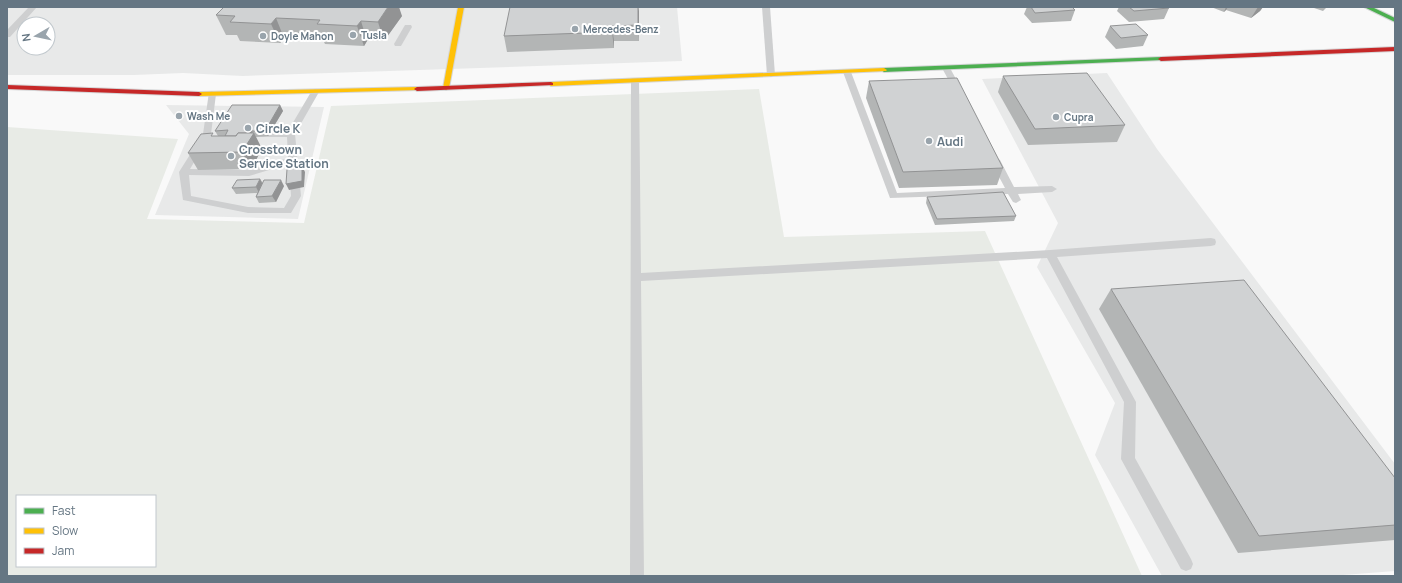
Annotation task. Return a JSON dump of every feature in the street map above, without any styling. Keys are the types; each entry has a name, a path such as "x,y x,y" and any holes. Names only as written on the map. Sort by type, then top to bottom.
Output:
{"main road":[{"path":"446,88 461,7"},
{"path":"1367,7 1395,20"},
{"path":"7,87 212,94 315,92 946,68 1395,48"}],"lane":[{"path":"7,35 33,7"},
{"path":"766,7 771,75"},
{"path":"398,44 408,27"},
{"path":"946,68 964,102"},
{"path":"847,72 893,196 1014,195 1052,189"},
{"path":"635,80 637,576"},
{"path":"212,94 210,134 184,172 186,198 248,210 287,211 296,196 291,134 315,92"},
{"path":"245,134 291,134"},
{"path":"990,150 1014,195"},
{"path":"184,172 249,173 294,159"},
{"path":"636,277 1050,254 1211,242"},
{"path":"1050,254 1130,402 1128,459 1186,564"}],"shaded area":[{"path":"7,7 677,7 682,61 243,76 183,73 134,75 7,75"},
{"path":"1107,73 1157,149 1395,464 1395,571 1330,576 1162,576 1095,455 1115,403 1037,267 1058,223 982,79"},
{"path":"759,89 784,237 985,231 1142,576 7,576 7,127 178,139 147,219 304,223 331,106"},
{"path":"166,105 324,107 298,219 155,215 189,134"}],"building":[{"path":"224,7 388,7 378,22 361,21 357,26 317,24 320,20 276,18 271,24 230,22 235,16 216,15"},
{"path":"510,7 638,7 638,25 612,26 612,32 504,36"},
{"path":"1031,7 1072,7 1075,10 1035,13"},
{"path":"1129,7 1168,7 1169,8 1134,11"},
{"path":"1136,24 1148,35 1121,38 1110,26"},
{"path":"1087,73 1125,125 1035,129 1003,76"},
{"name":"Audi","path":"957,78 1003,168 903,172 869,81"},
{"path":"232,105 280,105 265,131 252,131 250,133 238,133 236,136 225,136 228,130 215,131"},
{"path":"213,133 211,136 236,136 238,133 254,133 242,152 188,153 201,134"},
{"path":"302,166 302,181 286,184 287,169"},
{"path":"260,179 256,187 232,188 237,180"},
{"path":"264,180 281,180 272,196 256,197"},
{"path":"1003,192 1016,216 937,219 927,197"},
{"path":"1244,280 1395,478 1395,525 1259,536 1111,289"}],"traffic: fast":[{"path":"1367,7 1395,20"},
{"path":"884,70 1161,59"}],"traffic: slow":[{"path":"446,88 461,7"},
{"path":"551,84 884,70"},
{"path":"199,94 417,89"}],"traffic: jam":[{"path":"1161,59 1395,49"},
{"path":"417,89 551,84"},
{"path":"7,87 199,94"}],"place":[{"name":"Mercedes-Benz","path":"575,29"},
{"name":"Tusla","path":"353,35"},
{"name":"Doyle Mahon","path":"263,36"},
{"name":"Wash Me","path":"179,116"},
{"name":"Cupra","path":"1056,117"},
{"name":"Circle K","path":"248,128"},
{"name":"Audi","path":"929,141"},
{"name":"Crosstown Service Station","path":"231,156"}]}
